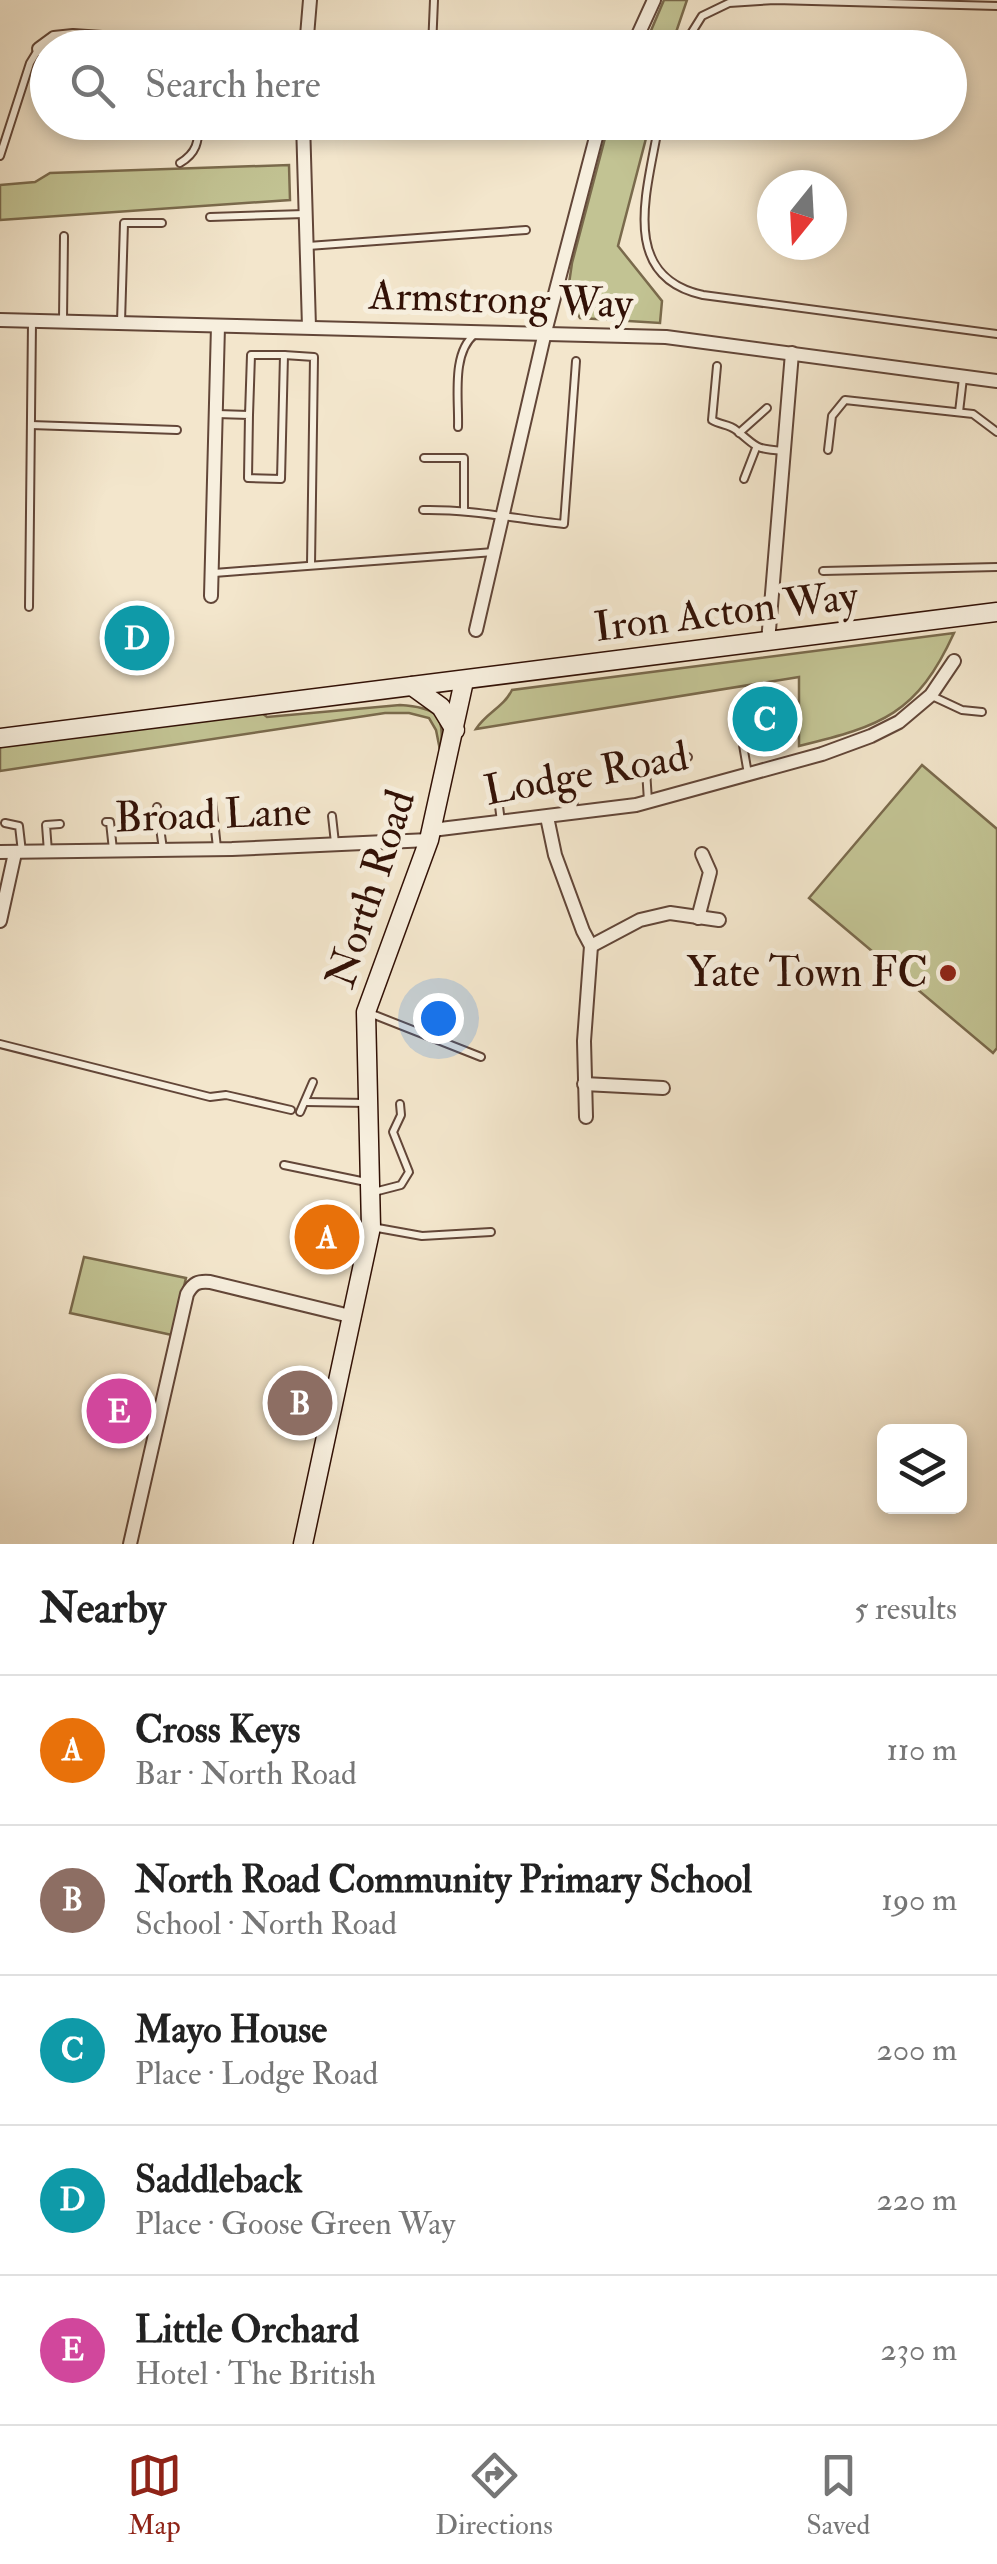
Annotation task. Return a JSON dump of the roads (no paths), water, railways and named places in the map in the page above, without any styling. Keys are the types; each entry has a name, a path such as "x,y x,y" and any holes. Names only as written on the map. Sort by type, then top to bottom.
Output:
{"main road":[{"name":"Iron Acton Way","path":"0,738 997,612"},
{"name":"North Road","path":"303,1544 371,1227 366,1012 430,835 464,681"},
{"path":"412,686 440,707 455,730"}],"street":[{"path":"308,30 310,0"},
{"path":"640,30 654,0"},
{"path":"304,140 309,327"},
{"path":"476,630 545,332 595,140"},
{"name":"Armstrong Way","path":"0,320 666,337 997,381"},
{"path":"212,596 218,326"},
{"path":"768,642 792,353"},
{"name":"Lodge Road","path":"430,835 648,802 872,736 898,722 931,695 954,661"},
{"path":"547,817 555,855 582,932 591,946 586,1117"},
{"name":"Broad Lane","path":"0,852 217,849 430,835"},
{"path":"0,921 19,853"},
{"path":"698,918 710,872 702,854"},
{"path":"591,946 640,920 670,914 719,920"},
{"path":"584,1084 663,1088"},
{"path":"130,1544 186,1294 192,1286 199,1281 210,1282 354,1317"}],"lane":[{"path":"433,30 434,0"},
{"path":"693,30 702,16 729,3 775,0 997,6"},
{"path":"0,156 30,63"},
{"path":"180,163 192,156 196,140"},
{"path":"656,140 644,224 646,248 666,281 703,296 997,334"},
{"path":"210,217 306,214"},
{"path":"121,323 124,223 162,223"},
{"path":"308,246 526,230"},
{"path":"63,321 64,236"},
{"path":"28,608 32,321"},
{"path":"458,428 460,360 467,341 480,330"},
{"path":"284,355 281,479 248,478 251,355 284,355 314,356 311,565"},
{"path":"423,510 464,510 564,524 576,360"},
{"path":"717,366 712,420 734,428 756,448 784,451"},
{"path":"959,412 963,376"},
{"path":"828,450 832,416 845,400 973,414 997,432"},
{"path":"740,434 767,408"},
{"path":"216,414 249,416"},
{"path":"30,425 177,430"},
{"path":"744,478 756,448"},
{"path":"424,458 464,458 464,510"},
{"path":"213,574 494,552"},
{"path":"823,571 997,567"},
{"path":"931,695 962,710 982,712"},
{"path":"743,745 748,775"},
{"path":"648,802 646,770 659,762 688,756"},
{"path":"574,783 574,813"},
{"path":"212,801 217,849"},
{"path":"500,806 501,823"},
{"path":"157,807 163,850"},
{"path":"332,816 335,843"},
{"path":"106,822 110,822 113,852"},
{"path":"5,823 19,826 19,853"},
{"path":"48,853 46,826 60,824"},
{"path":"366,1012 481,1057"},
{"path":"0,1044 210,1097 226,1095 291,1110"},
{"path":"300,1112 312,1082"},
{"path":"306,1102 368,1103"},
{"path":"284,1165 372,1188 393,1189 406,1180 408,1164 392,1132 401,1114 400,1104"},
{"path":"371,1227 422,1236 491,1232"}],"place":[{"name":"Saddleback","path":"137,638"},
{"name":"Mayo House","path":"765,719"},
{"name":"Yate Town FC","path":"948,973"},
{"name":"Cross Keys","path":"327,1237"},
{"name":"North Road Community Primary School","path":"300,1403"},
{"name":"Little Orchard","path":"119,1411"}]}
